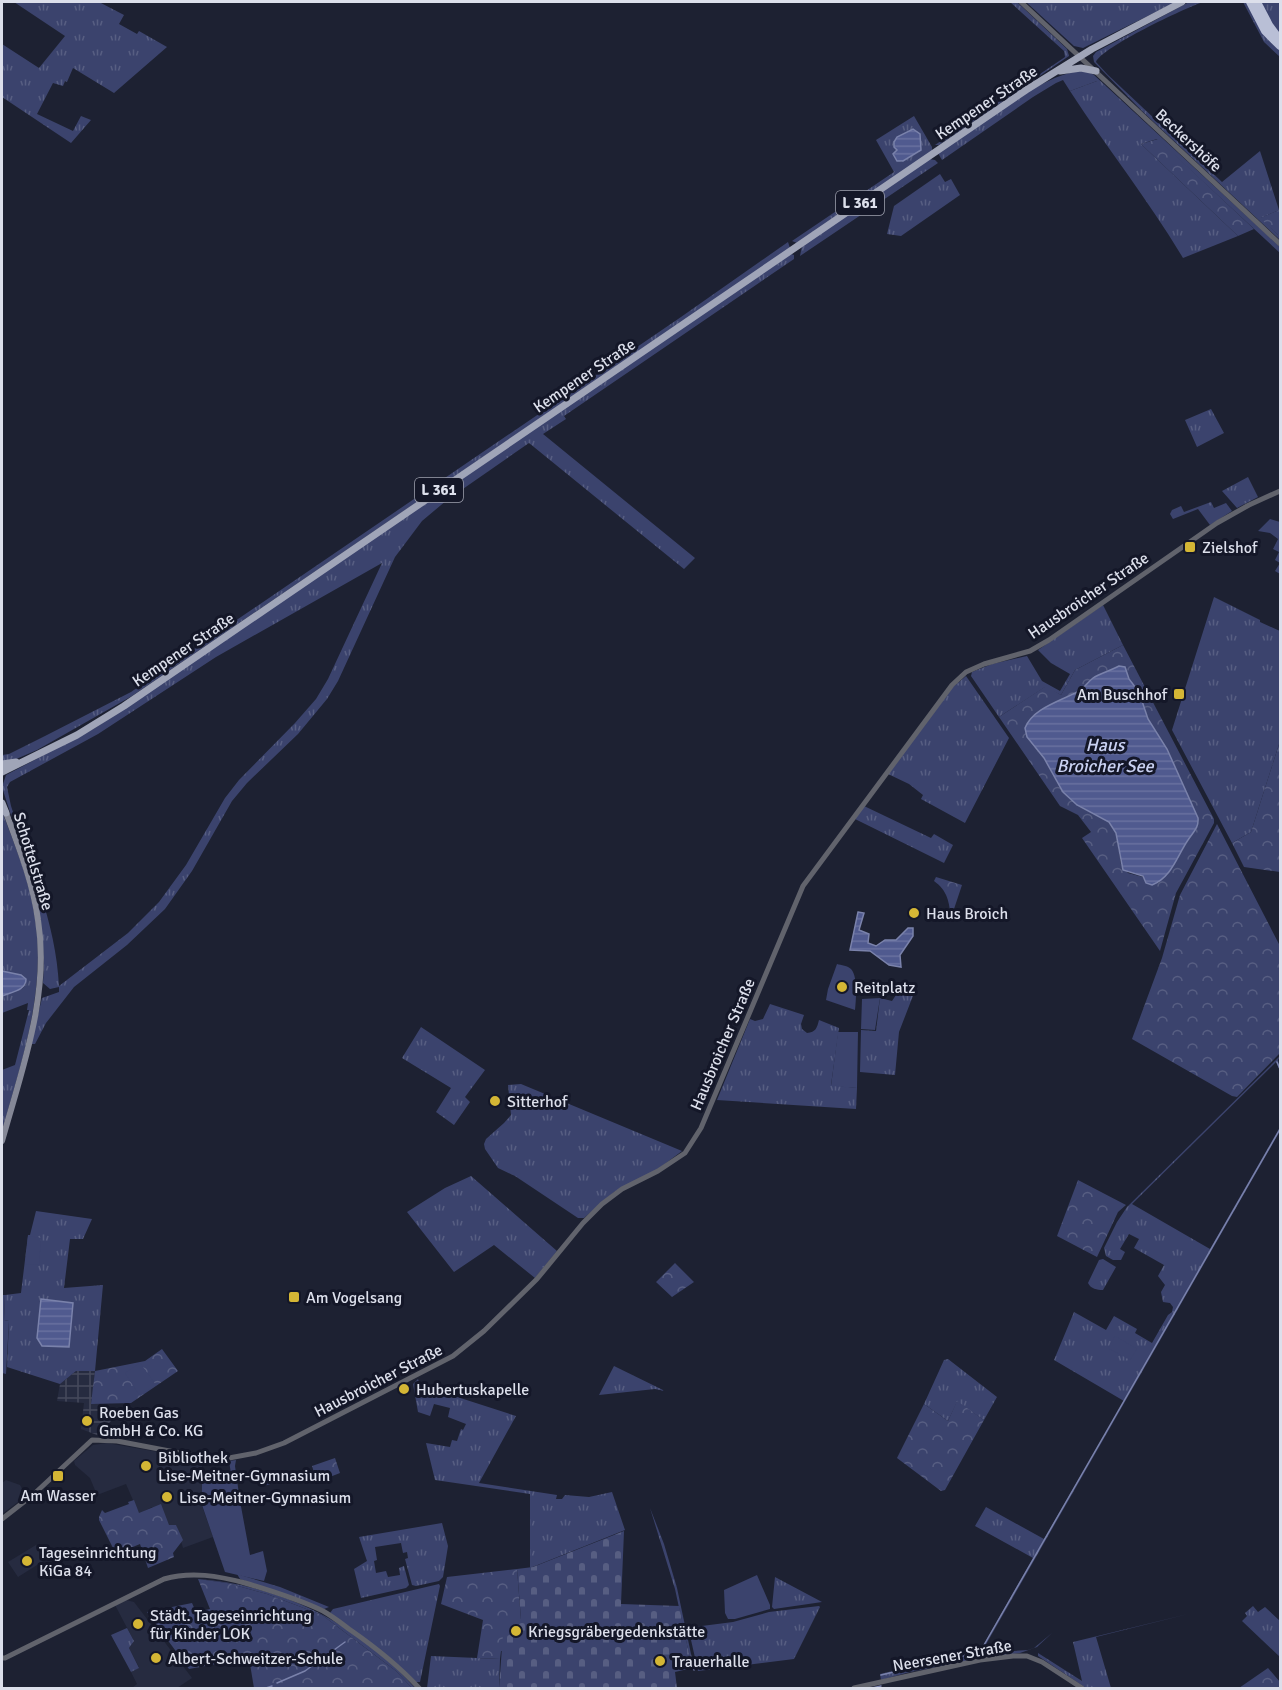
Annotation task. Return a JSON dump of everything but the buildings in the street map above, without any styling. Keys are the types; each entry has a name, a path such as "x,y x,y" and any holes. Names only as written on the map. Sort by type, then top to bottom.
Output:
{"highway":[{"path":"1250,2 1265,31 1281,46"},
{"path":"1257,2 1269,25 1281,40"}],"main road":[{"name":"Kempener Straße","path":"2,772 77,735 124,706 1052,74 1080,56 1182,2"},
{"name":"L 361","path":"1052,74 1076,68 1096,71"},
{"path":"2,764 30,758"},
{"path":"2,802 6,813"},
{"name":"Schottelstraße","path":"2,1141 33,1027 39,997 41,965 40,932 35,901 6,813"}],"street":[{"name":"Beckershöfe","path":"1021,2 1281,244"},
{"name":"Hausbroicher Straße","path":"2,1519 34,1494 92,1440 117,1441 201,1457 229,1458 256,1453 284,1443 453,1356 484,1331 537,1280 602,1203 685,1153 701,1128 803,886 952,685 966,672 984,664 1040,646 1217,523 1281,491"},
{"path":"3,1658 155,1583 174,1576 196,1575 232,1580 267,1589 325,1612 381,1652 419,1689"},
{"name":"Neersener Straße","path":"854,1689 969,1663 1027,1656 1042,1662 1082,1689"}],"shaded area":[{"path":"76,1371 95,1371 92,1403 107,1405 111,1421 97,1435 81,1429 84,1403 57,1401 60,1384"},
{"name":"Lise-Meitner-Gymnasium","path":"107,1443 181,1456 193,1461 202,1460 202,1506 213,1537 183,1548 176,1525 169,1526 152,1507 139,1514 126,1484 97,1495 90,1478 75,1465 74,1461 93,1445"},
{"path":"6,1480 20,1485 26,1496 2,1514 2,1483"},
{"name":"Tageseinrichtung KiGa 84","path":"36,1545 45,1560 18,1577 8,1562"},
{"name":"Albert-Schweitzer-Schule","path":"126,1600 134,1602 192,1678 177,1688 132,1688 137,1684 131,1672 139,1667 129,1648 134,1641 115,1605"}],"green space":[{"path":"14,2 99,2 124,15 119,24 137,34 139,31 167,47 114,93 73,68 63,86 53,83 37,114 73,131 81,116 91,120 71,143 2,97 2,44 39,68 65,36"},
{"path":"1010,2 1017,2 1067,49 1069,56 939,145 935,145 1065,57 1064,51"},
{"path":"1026,2 1176,2 1083,48 1074,46"},
{"path":"1189,2 1203,2 1128,38 1102,55 1096,62 1222,182 1260,151 1279,210 1261,218 1280,237 1280,240 1143,112 1094,62 1093,56 1096,52"},
{"path":"1243,2 1247,2 1264,34 1280,50 1280,57 1264,42"},
{"path":"1260,2 1280,2 1280,34 1273,27"},
{"path":"1077,71 1087,71 1094,75 1280,247 1280,253 1157,139 1141,144 1238,236 1183,258 1070,91 1097,81 1063,80 1056,83 942,160 938,153 1024,94 1060,76"},
{"path":"1092,76 1097,81 1070,91 1063,80"},
{"path":"914,116 932,147 932,151 797,243 792,241 894,172 876,140","holes":["913,129 919,152 901,162 894,153 897,150 894,147 895,140"]},
{"path":"1158,139 1254,229 1238,236 1141,144"},
{"path":"929,159 938,163 800,256 802,246"},
{"path":"940,174 945,182 951,179 960,195 901,236 887,234 894,206"},
{"path":"1279,210 1280,237 1260,218"},
{"path":"788,242 790,248 132,696 37,750 2,763 2,755 9,754 131,692"},
{"path":"791,254 794,255 794,259 564,416 566,419 543,434 695,558 684,569 529,443 447,500 422,521 395,557 338,681 327,699 298,734 247,783 232,801 192,871 165,909 127,945 74,987 46,1023 35,1044 31,1044 42,998 59,992 59,987 50,989 43,983 44,957 38,907 26,860 2,787 6,775 95,728","holes":["382,563 328,679 316,699 239,780 225,798 186,865 159,902 128,933 59,986 48,917 11,806 7,787 10,782 98,734 216,657"]},
{"path":"1211,409 1224,433 1197,447 1185,420"},
{"path":"1248,477 1258,497 1237,508 1222,491"},
{"path":"1211,502 1214,508 1226,503 1232,511 1210,525 1198,509 1173,519 1170,514 1172,510 1181,506 1184,512"},
{"path":"1270,519 1280,522 1280,563 1275,560 1279,552 1273,549 1278,539 1270,533 1258,531"},
{"path":"1280,563 1280,574 1275,571"},
{"path":"1214,597 1280,631 1280,741 1251,832 1232,843 1172,730"},
{"path":"1103,605 1123,645 1075,670 1061,695 1045,687 999,717 971,676 972,672 992,664 1027,656 1042,681 1060,691 1070,674 1051,663 1038,650"},
{"path":"1123,645 1214,819 1214,823 1176,893 1160,951 1082,838 1091,832 1078,815 1060,806 999,717 1046,686 1061,695 1075,670","holes":["1119,666 1125,667 1129,679 1139,692 1148,719 1167,749 1190,800 1196,829 1170,870 1158,883 1146,883 1143,877 1128,873 1121,864 1116,833 1109,822 1077,805 1063,792 1044,758 1027,737 1063,698 1078,691 1094,677 1105,675"]},
{"path":"966,676 1009,738 965,823 921,799 923,795 909,784 888,774 953,687"},
{"path":"1280,741 1280,872 1244,867 1232,843 1251,832"},
{"path":"864,806 931,838 934,834 953,845 944,863 855,819"},
{"path":"2,811 19,856 32,902 37,931 38,961 32,1018 2,1131 2,1070 15,1065 29,1010 27,1010 28,1003 2,1013 2,996 23,988 26,979 21,975 2,971"},
{"path":"1217,824 1280,946 1280,1053 1237,1097 1132,1039 1162,958 1180,895"},
{"path":"936,877 962,885 951,918 947,897 934,881"},
{"name":"Reitplatz","path":"837,964 851,969 855,977 855,1010 826,1000"},
{"path":"889,986 916,988 899,1032 895,1075 860,1072 861,1030 876,1031 880,998 892,1001 896,995"},
{"path":"880,998 875,1030 861,1029 862,999"},
{"path":"770,1004 804,1015 801,1024 802,1029 807,1033 816,1029 819,1020 839,1028 831,1085 857,1088 856,1109 717,1100 750,1019 755,1021 763,1019"},
{"path":"421,1027 485,1070 465,1097 470,1102 454,1125 436,1112 451,1088 402,1058"},
{"path":"838,1032 858,1032 857,1088 831,1086"},
{"path":"1280,1056 1278,1060 1280,1071 1276,1062 1132,1204 1210,1249 1280,1127 1280,1131 981,1653 1028,1650 1034,1648 1052,1633 1037,1647 1020,1653 910,1672 881,1680 880,1674 980,1651 1033,1558 975,1526 986,1507 1044,1539 1124,1401 1054,1360 1074,1312 1106,1330 1114,1316 1137,1329 1135,1333 1152,1343 1172,1312 1173,1307 1170,1303 1163,1302 1161,1292 1165,1285 1158,1276 1164,1265 1134,1248 1139,1239 1129,1234 1120,1249 1125,1252 1121,1260 1113,1260 1106,1256 1104,1248 1117,1222 1127,1207"},
{"path":"521,1084 682,1151 658,1169 614,1192 584,1218 578,1218 515,1176 498,1168 485,1149 486,1139 511,1115 508,1085"},
{"path":"471,1176 557,1251 535,1278 494,1245 454,1272 407,1212 445,1188"},
{"path":"1078,1180 1126,1205 1118,1212 1097,1257 1057,1236"},
{"path":"36,1211 92,1219 83,1239 70,1239 64,1288 103,1285 95,1371 76,1371 60,1384 7,1367 9,1321 4,1320 5,1295 21,1293 28,1235 30,1235","holes":["41,1299 73,1303 69,1347 42,1346 37,1338"]},
{"path":"28,1236 41,1238 39,1265 25,1264"},
{"path":"1103,1259 1116,1267 1103,1290 1091,1287 1088,1283 1099,1260"},
{"path":"675,1263 694,1282 672,1297 656,1282"},
{"path":"2,1295 5,1295 4,1320 9,1321 6,1374 2,1373"},
{"path":"1115,1336 1137,1349 1130,1360 1108,1348"},
{"path":"162,1349 178,1371 131,1403 91,1404 95,1371 145,1361"},
{"path":"948,1359 997,1397 984,1420 957,1402 948,1421 924,1404 944,1360"},
{"path":"140,1363 156,1385 140,1396 125,1373"},
{"path":"614,1366 665,1391 655,1389 599,1395"},
{"path":"418,1379 420,1385 516,1416 479,1483 557,1495 556,1499 562,1499 565,1495 589,1497 612,1492 625,1530 530,1568 530,1494 435,1480 426,1443 450,1447 452,1440 457,1441 461,1429 463,1430 466,1424 448,1417 450,1408 434,1404 430,1416 418,1412 413,1384"},
{"path":"957,1401 984,1420 945,1490 941,1491 897,1458 924,1404 948,1421"},
{"path":"335,1458 340,1473 317,1482 312,1466"},
{"path":"236,1460 240,1501 250,1555 263,1551 267,1571 264,1581 225,1572 202,1505 202,1480 232,1480 229,1461"},
{"path":"296,1471 299,1479 315,1476 317,1482 288,1479 260,1487 259,1482"},
{"path":"134,1500 139,1513 161,1504 169,1525 176,1525 183,1540 173,1553 174,1557 148,1568 140,1544 116,1554 99,1517 102,1510 105,1513"},
{"path":"650,1508 677,1588 694,1668 692,1668 675,1589"},
{"path":"442,1523 448,1546 443,1577 439,1581 412,1585 405,1559 408,1558 407,1552 403,1553 401,1543 375,1547 376,1573 386,1571 388,1577 400,1575 399,1568 404,1566 409,1585 406,1588 361,1598 354,1569 367,1561 359,1537"},
{"path":"624,1531 621,1604 679,1606 692,1668 675,1672 677,1688 499,1688 504,1620 521,1619 517,1569 533,1567"},
{"path":"517,1569 521,1620 501,1651 500,1659 477,1658 483,1620 441,1604 447,1577"},
{"path":"237,1574 280,1587 329,1607 324,1609 240,1579"},
{"path":"757,1575 770,1609 728,1619 725,1613 724,1590"},
{"path":"775,1577 822,1602 774,1609 772,1607"},
{"path":"198,1579 229,1583 260,1590 317,1612 344,1627 370,1645 415,1688 412,1688 396,1671 322,1615 267,1594 227,1583"},
{"path":"198,1579 227,1583 267,1594 322,1615 396,1671 412,1688 254,1688 249,1658 189,1669 147,1612 192,1603 196,1612 210,1609"},
{"path":"439,1584 420,1682 416,1682 388,1656 330,1613 333,1609"},
{"path":"819,1606 794,1659 698,1671 689,1631 694,1627 733,1622 769,1612"},
{"path":"1253,1606 1258,1612 1265,1607 1280,1621 1280,1657 1242,1621 1247,1616 1245,1613"},
{"path":"1188,1614 1096,1637 1111,1688 1086,1688 1038,1656 1038,1653 1082,1681 1073,1642"},
{"path":"127,1628 134,1641 129,1648 139,1668 131,1672 111,1635"},
{"path":"431,1656 500,1659 499,1688 427,1688"},
{"path":"1268,1668 1280,1682 1280,1688 1239,1688"}],"water":[{"path":"913,129 920,134 921,150 903,161 897,161 893,154 897,150 894,142 897,137"},
{"name":"Haus Broicher See","path":"1119,666 1125,667 1129,679 1139,692 1148,719 1167,749 1198,818 1197,827 1173,866 1165,877 1152,885 1146,883 1143,876 1123,870 1116,833 1109,822 1077,805 1063,792 1044,758 1027,737 1025,728 1034,715 1041,710 1079,691 1096,676"},
{"path":"858,912 864,913 859,930 869,934 868,943 876,946 885,940 896,940 908,928 913,928 913,936 900,955 901,967 889,965 870,951 850,950"},
{"path":"2,971 21,975 26,979 24,986 2,996"},
{"path":"41,1299 73,1303 69,1347 42,1346 37,1338"}],"waterway":[{"path":"1277,1062 1280,1069"},
{"path":"881,1675 980,1652 1280,1129"},
{"path":"277,1683 305,1671 345,1642"},
{"path":"692,1658 694,1670"},
{"path":"266,1688 272,1686"},
{"path":"872,1688 881,1686"}],"place":[{"name":"Zielshof","path":"1190,547"},
{"name":"Am Buschhof","path":"1179,694"},
{"name":"Haus Broich","path":"914,913"},
{"name":"Reitplatz","path":"842,987"},
{"name":"Sitterhof","path":"495,1101"},
{"name":"Am Vogelsang","path":"294,1297"},
{"name":"Hubertuskapelle","path":"404,1389"},
{"name":"Roeben Gas GmbH & Co. KG","path":"87,1421"},
{"name":"Bibliothek Lise-Meitner-Gymnasium","path":"146,1466"},
{"name":"Am Wasser","path":"58,1476"},
{"name":"Lise-Meitner-Gymnasium","path":"167,1497"},
{"name":"Tageseinrichtung KiGa 84","path":"27,1561"},
{"name":"Städt. Tageseinrichtung für Kinder LOK","path":"138,1624"},
{"name":"Kriegsgräbergedenkstätte","path":"516,1631"},
{"name":"Albert-Schweitzer-Schule","path":"156,1658"},
{"name":"Trauerhalle","path":"660,1661"}]}
